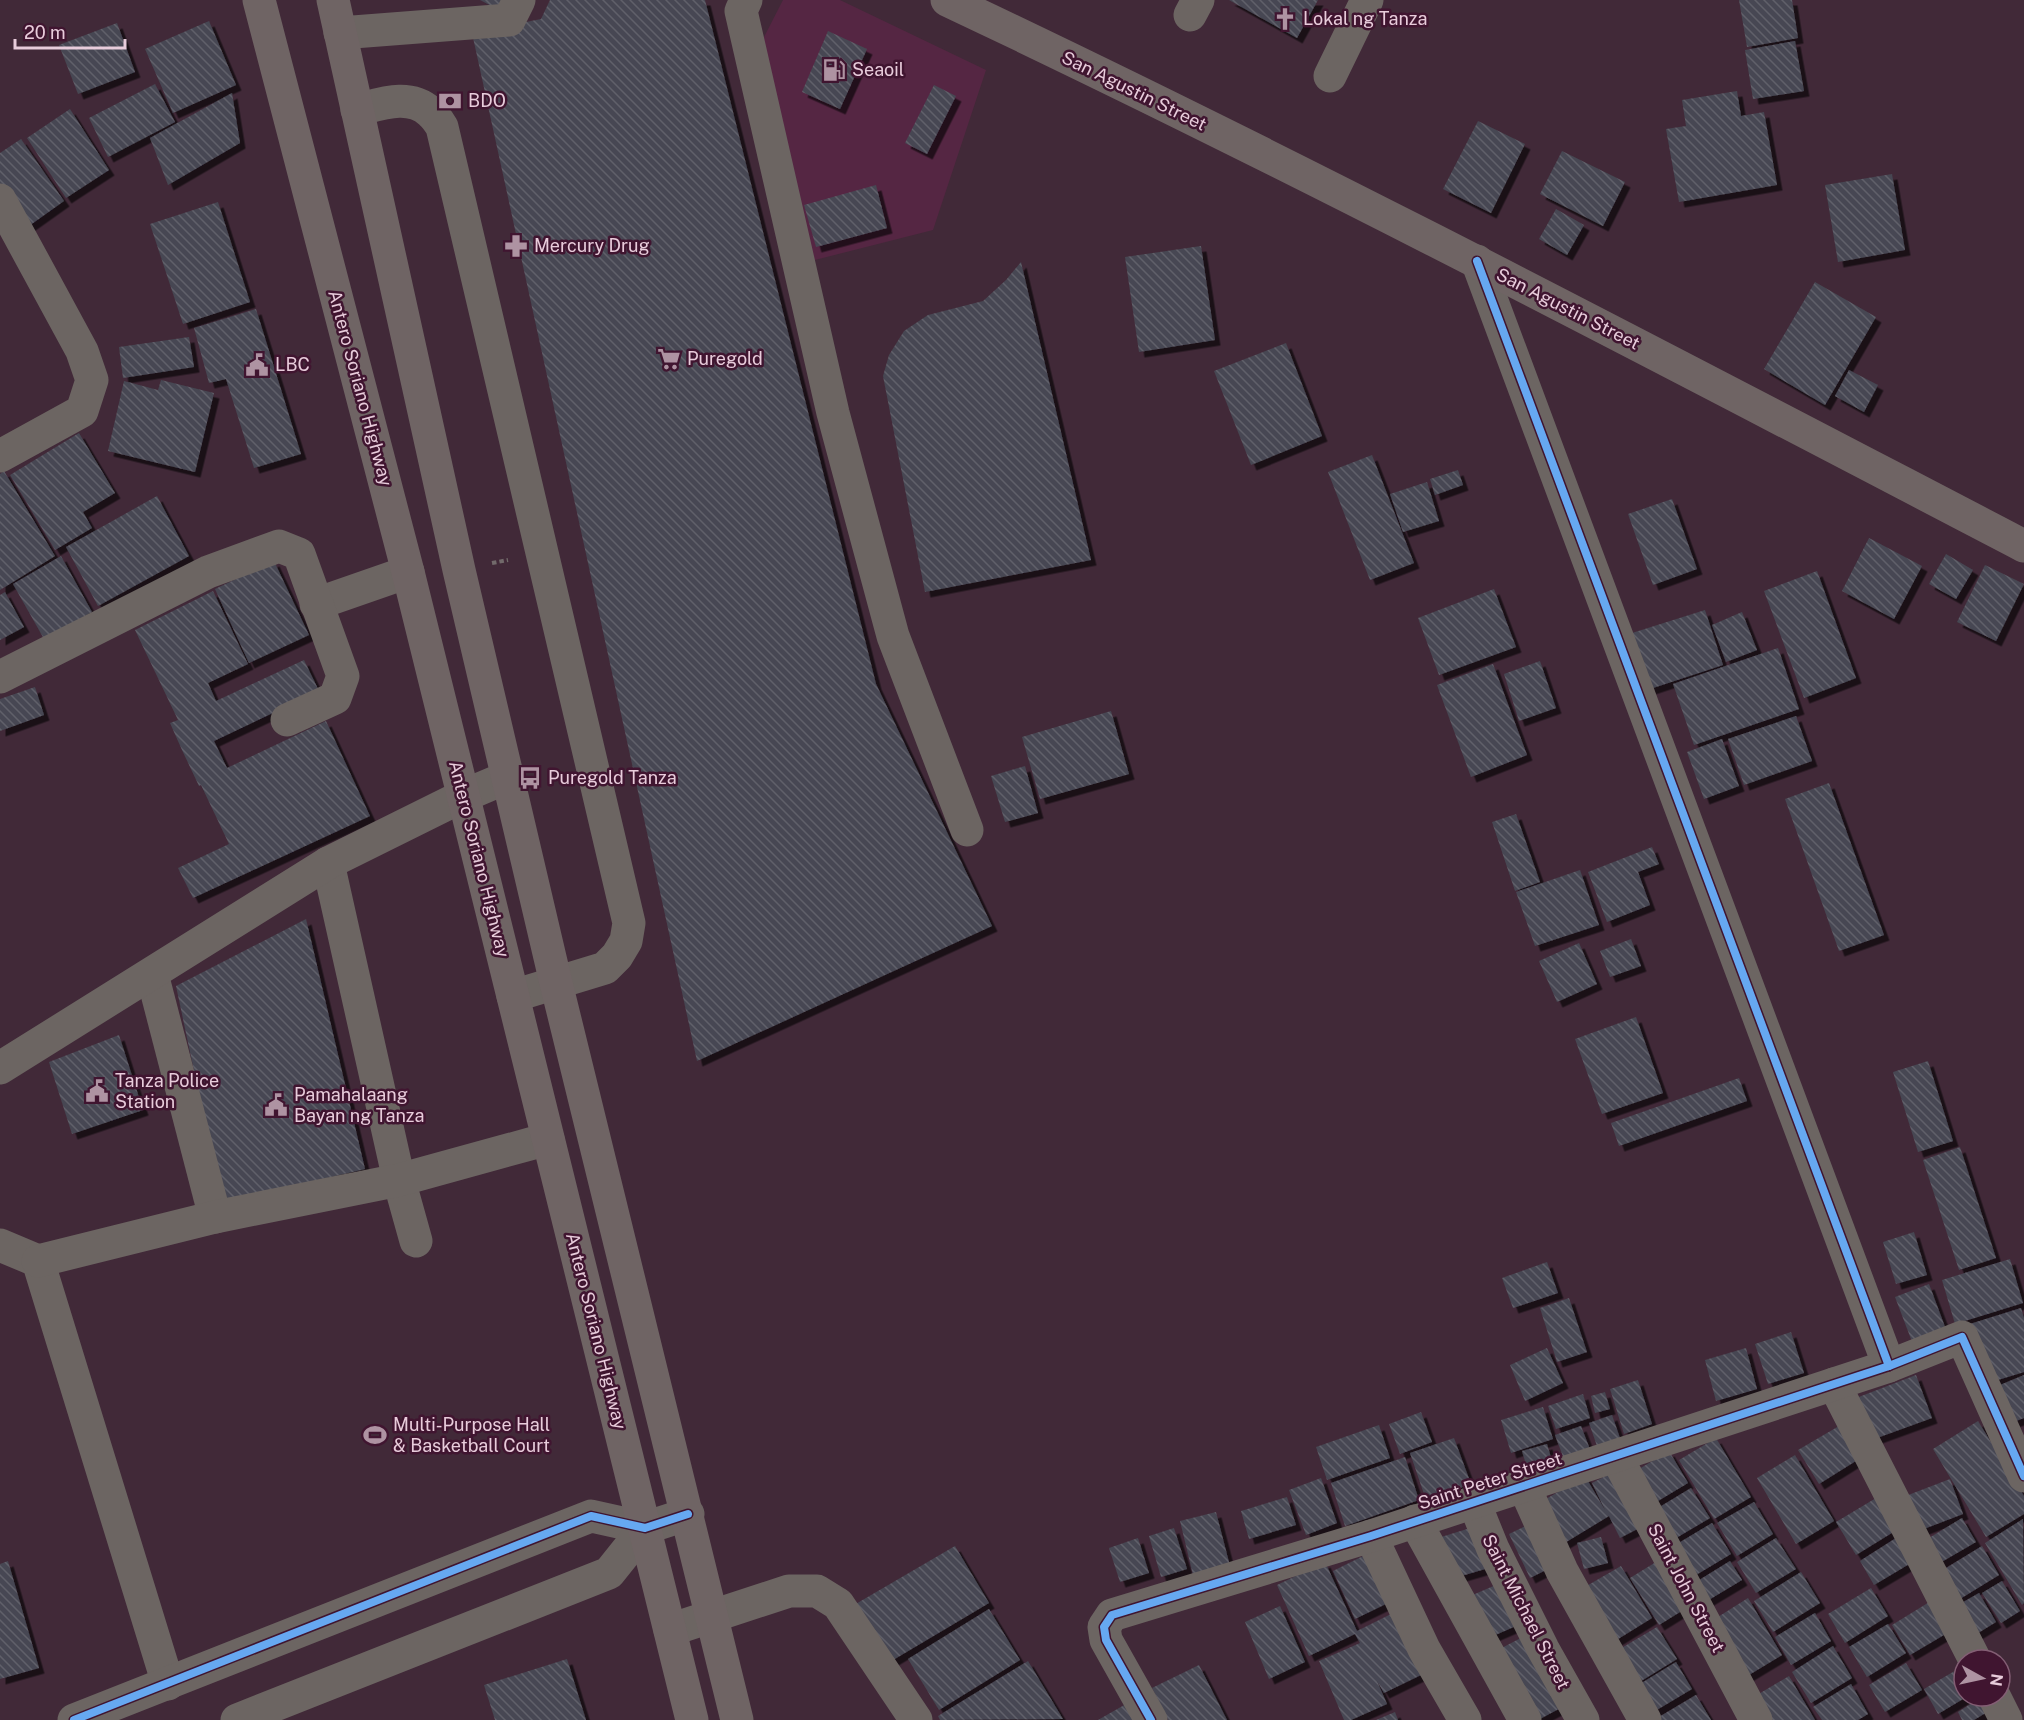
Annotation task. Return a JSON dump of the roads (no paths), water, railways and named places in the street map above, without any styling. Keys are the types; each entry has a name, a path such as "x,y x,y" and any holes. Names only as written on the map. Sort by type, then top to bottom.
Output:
{"main road":[{"name":"Antero Soriano Highway","path":"260,0 408,572 692,1720"},
{"path":"333,0 459,570 556,983 737,1720"},
{"name":"San Agustin Street","path":"947,0 1477,261 2024,546"}],"street":[{"path":"340,33 509,20 519,0"},
{"path":"746,0 741,11 833,413 893,636 968,831"},
{"path":"1330,76 1367,0"},
{"path":"357,110 396,100 412,102 430,111 442,127 629,923 626,941 617,956 605,968 513,996"},
{"path":"0,200 82,351 92,381 82,411 0,456"},
{"path":"1477,261 1889,1366"},
{"path":"0,677 208,572 279,546 299,554 343,676 335,698 287,720"},
{"path":"316,604 408,572"},
{"path":"0,1068 328,863 463,796 508,777"},
{"path":"328,863 399,1180 416,1241"},
{"path":"152,974 215,1217"},
{"path":"0,1245 38,1261 215,1217 399,1180 548,1140"},
{"path":"38,1261 168,1684"},
{"name":"Saint Peter Street","path":"1151,1720 1106,1640 1104,1627 1112,1615 1371,1536 1616,1456 1889,1366 1962,1337 2024,1476"},
{"path":"1834,1384 1969,1648"},
{"name":"Saint John Street","path":"1616,1456 1756,1720"},
{"path":"1524,1486 1562,1571 1645,1720"},
{"name":"Saint Michael Street","path":"1474,1502 1493,1549 1543,1649 1583,1720"},
{"path":"74,1720 591,1516 645,1528 688,1514"},
{"path":"1415,1521 1525,1720"},
{"path":"237,1720 609,1573 645,1528"},
{"path":"1371,1536 1424,1649 1465,1720"},
{"path":"670,1630 789,1591 817,1591 838,1604 916,1720"}],"place":[{"name":"Lokal ng Tanza","path":"1285,19"},
{"name":"Seaoil","path":"834,70"},
{"name":"BDO","path":"450,101"},
{"name":"Mercury Drug","path":"516,246"},
{"name":"Puregold","path":"669,359"},
{"name":"LBC","path":"257,365"},
{"name":"Puregold Tanza","path":"530,778"},
{"name":"Tanza Police Station","path":"97,1091"},
{"name":"Pamahalaang Bayan ng Tanza","path":"276,1105"},
{"name":"Multi-Purpose Hall & Basketball Court","path":"375,1435"}]}
